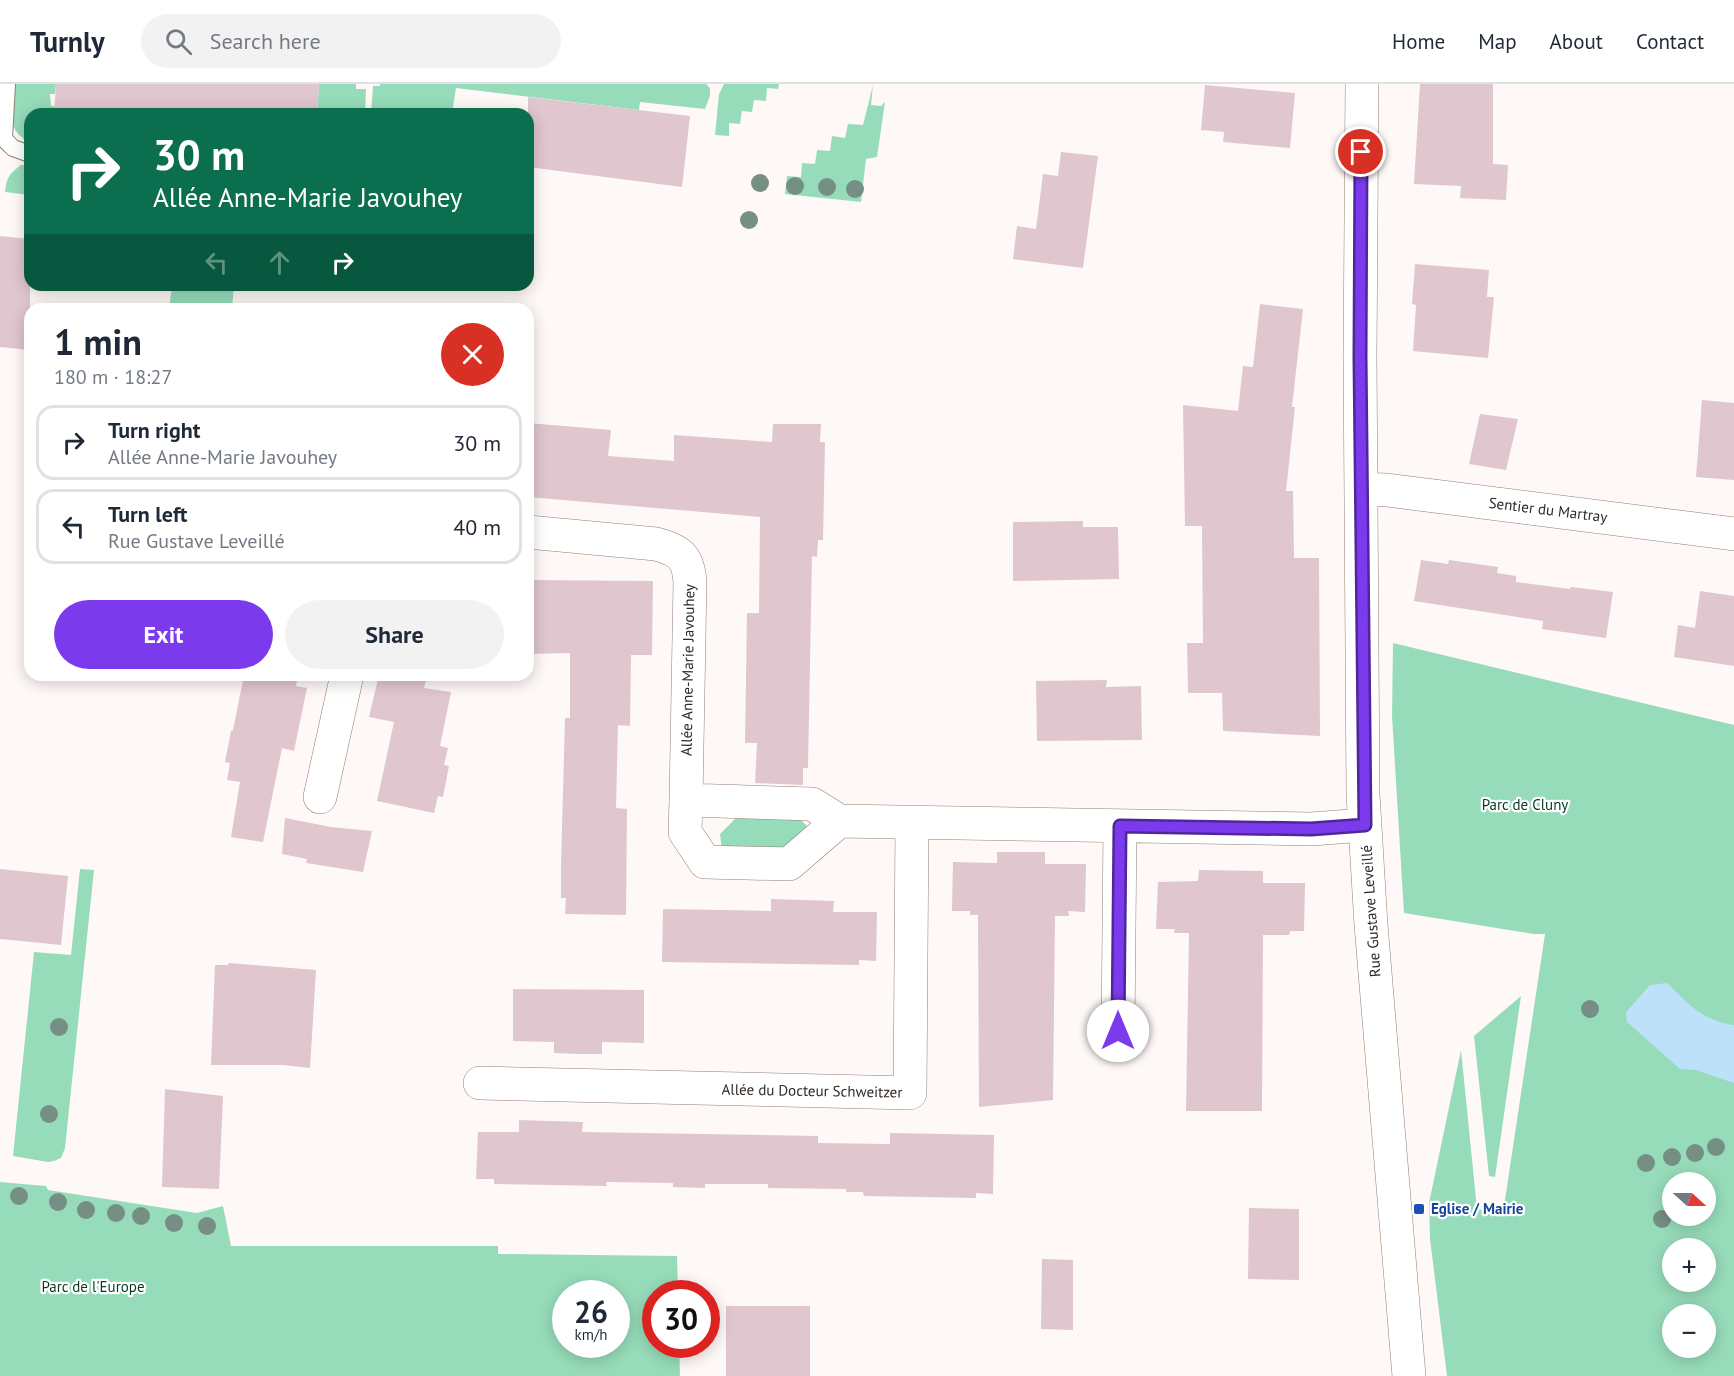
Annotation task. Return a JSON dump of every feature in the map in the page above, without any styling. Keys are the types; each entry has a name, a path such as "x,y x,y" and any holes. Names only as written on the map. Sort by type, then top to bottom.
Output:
{"street":[{"name":"Rue Gustave Leveillé","path":"1362,84 1360,345 1365,825 1371,936 1409,1376"},
{"name":"Sentier du Martray","path":"1362,489 1387,490 1734,534"},
{"name":"Allée Anne-Marie Javouhey","path":"534,533 656,544 681,554 689,567 685,832 705,862 789,864 839,821"},
{"path":"320,797 346,681"},
{"path":"686,800 812,804 839,821 1311,829 1365,825"},
{"name":"Allée du Docteur Schweitzer","path":"480,1083 910,1093 912,822"},
{"path":"1118,1031 1120,826"}],"lane":[{"path":"7,84 4,139 13,148 24,152"}],"green space":[{"path":"13,84 56,84 55,94 50,94 51,106 55,106 55,108 24,108 24,138 13,125 11,110"},
{"path":"319,84 356,84 356,89 366,89 365,108 317,108"},
{"path":"380,84 706,84 710,88 710,96 705,109 640,102 639,110 456,88 453,108 371,108 373,86 380,86"},
{"path":"724,84 779,84 778,89 767,88 766,101 754,100 752,112 742,111 740,124 729,123 729,136 715,135 719,94"},
{"path":"873,85 871,105 881,106 885,102 877,157 866,159 861,202 785,194 787,176 801,177 802,163 815,164 817,150 830,151 832,136 845,138 848,124 863,125"},
{"path":"24,165 24,194 5,192 9,176"},
{"path":"171,291 234,291 232,303 170,303"},
{"name":"Parc de Cluny","path":"1393,643 1734,725 1734,1376 1447,1376 1430,1239 1429,1203 1461,1050 1477,1209 1503,1213 1545,934 1404,913 1392,716"},
{"path":"740,814 797,816 807,826 784,850 722,850 720,834"},
{"path":"80,869 94,870 65,1148 61,1158 48,1162 13,1156 34,952 71,955"},
{"path":"1521,996 1495,1177 1489,1176 1474,1036"},
{"name":"Parc de l'Europe","path":"0,1182 46,1186 48,1190 197,1213 223,1206 231,1246 498,1246 498,1254 677,1256 678,1280 642,1280 642,1358 679,1358 680,1376 0,1376"}],"water":[{"path":"1667,983 1696,1010 1713,1020 1734,1025 1734,1083 1696,1070 1680,1069 1627,1022 1626,1012 1650,985"}],"building":[{"path":"56,84 319,84 317,108 54,108"},
{"path":"1420,84 1493,84 1493,164 1508,165 1506,200 1460,198 1461,186 1414,184"},
{"path":"1205,85 1295,93 1290,148 1223,142 1224,132 1201,130"},
{"path":"528,97 690,116 682,187 534,168 534,108 528,108"},
{"path":"1061,152 1098,156 1083,268 1013,259 1017,226 1036,229 1043,174 1058,176"},
{"path":"0,236 24,238 24,291 30,291 30,303 24,303 24,349 0,347"},
{"path":"1415,264 1489,270 1487,297 1494,297 1488,358 1413,351 1416,305 1412,304"},
{"path":"1260,304 1303,309 1292,407 1295,407 1286,491 1293,491 1294,558 1319,558 1320,736 1223,731 1222,693 1188,693 1187,643 1203,643 1202,526 1185,526 1183,405 1238,411 1243,366 1253,367"},
{"path":"1702,400 1734,403 1734,480 1696,477"},
{"path":"1480,414 1518,419 1506,470 1469,464"},
{"path":"534,424 611,430 608,456 674,461 674,435 772,442 773,424 821,424 820,442 825,442 823,540 818,540 817,557 812,556 808,768 803,768 803,785 755,783 757,743 745,743 747,613 759,613 760,517 534,498"},
{"path":"1083,521 1083,527 1118,527 1119,579 1013,581 1013,522"},
{"path":"1421,560 1448,564 1449,560 1498,567 1497,573 1516,576 1516,582 1613,592 1606,638 1542,629 1543,621 1414,601"},
{"path":"534,580 653,581 652,655 631,655 630,726 618,725 616,808 627,809 626,915 565,914 566,898 561,898 565,718 570,718 570,653 534,654"},
{"path":"1700,591 1734,596 1734,666 1674,657 1678,625 1695,628"},
{"path":"1107,680 1106,687 1141,686 1142,740 1037,741 1036,681"},
{"path":"243,681 297,681 296,686 307,688 294,751 282,748 263,842 231,837 240,782 227,780 230,763 225,762"},
{"path":"378,681 426,681 424,688 451,692 440,746 448,748 444,765 449,766 443,797 438,796 434,813 377,801 394,722 369,717"},
{"path":"285,818 331,827 372,831 363,872 306,863 307,859 282,854"},
{"path":"997,852 1045,852 1045,864 1086,864 1085,912 1068,911 1069,916 1055,916 1053,1100 979,1107 978,915 970,915 970,911 952,911 953,862 997,863"},
{"path":"0,869 68,876 61,945 0,939"},
{"path":"1199,870 1263,871 1263,883 1305,883 1304,931 1290,931 1289,935 1263,935 1262,1111 1186,1111 1189,933 1174,933 1175,929 1156,929 1158,882 1198,881"},
{"path":"771,899 834,901 833,912 877,912 876,961 859,960 859,965 662,962 663,909 771,911"},
{"path":"229,963 316,970 310,1068 283,1065 211,1065 215,965 228,965"},
{"path":"513,989 644,990 644,1043 602,1042 602,1054 579,1054 554,1053 554,1042 513,1041"},
{"path":"165,1089 223,1096 219,1189 162,1187"},
{"path":"519,1120 583,1122 582,1132 818,1136 818,1143 890,1144 890,1133 994,1135 993,1194 976,1193 976,1198 864,1196 863,1192 846,1192 846,1189 768,1188 768,1184 705,1184 705,1188 673,1187 673,1183 606,1182 607,1186 494,1184 494,1179 476,1179 478,1132 519,1132"},
{"path":"1249,1208 1299,1209 1299,1280 1248,1279"},
{"path":"1042,1259 1073,1260 1073,1330 1041,1329"},
{"path":"726,1306 810,1306 810,1376 726,1376"}],"place":[{"name":"Eglise / Mairie","path":"1419,1209"}],"route":[{"path":"1118,1031 1120,826 1311,829 1365,825 1360,357 1361,152"}]}
